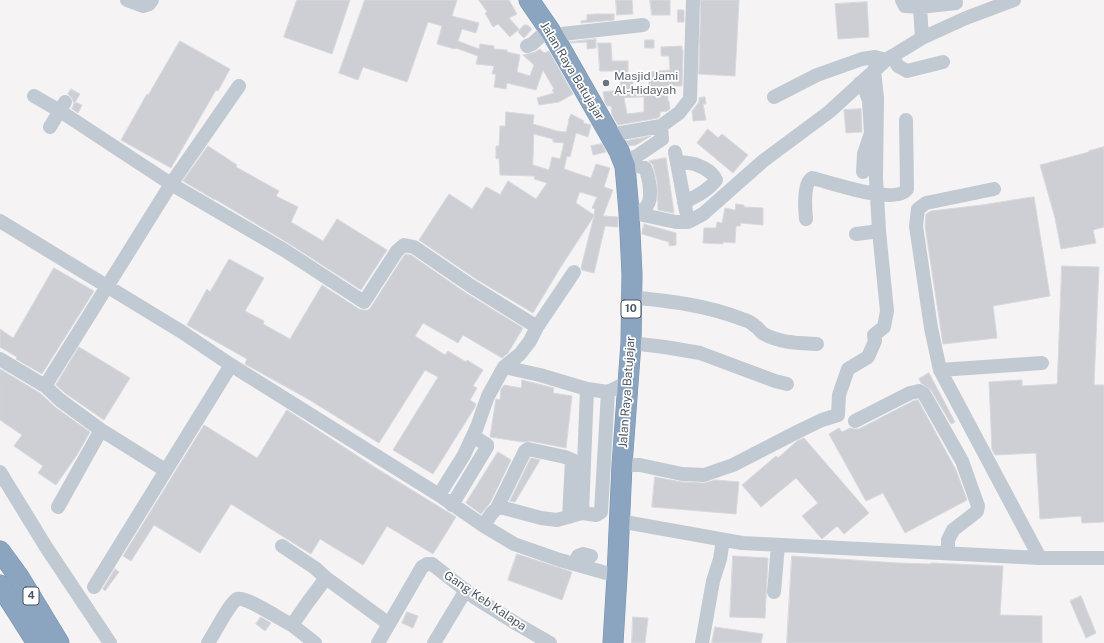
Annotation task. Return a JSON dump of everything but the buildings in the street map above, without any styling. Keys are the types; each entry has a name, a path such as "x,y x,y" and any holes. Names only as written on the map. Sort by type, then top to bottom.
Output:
{"highway":[{"name":"Jalan Raya Batujajar","path":"536,2 551,32 610,135 624,163 631,212 631,343 628,382 613,464 619,521 618,576 613,643"},
{"name":"4","path":"0,551 19,578 59,643"},
{"name":"4","path":"0,585 37,643"}],"street":[{"path":"127,0 143,6 149,4 152,0"},
{"path":"610,135 661,126 679,113 690,99 693,0"},
{"path":"902,0 905,6 920,7 956,3"},
{"path":"631,212 676,222 688,222 703,214 763,161 829,112 889,58 922,38 966,18 1014,0"},
{"path":"920,7 922,38"},
{"path":"527,46 551,32 643,25"},
{"path":"774,97 817,75 862,59 875,57 889,58 898,66 907,71 943,62"},
{"path":"484,526 497,508 525,451 528,449 578,461 640,465 682,474 704,475 733,465 799,430 838,415 839,394 848,369 868,358 875,341 874,335 884,327 887,311 879,231 876,178 878,98 874,70"},
{"path":"860,83 865,89 870,101 871,133 864,154 863,172"},
{"path":"45,386 171,184 239,86"},
{"path":"34,96 63,107 171,184 284,250 364,302 396,251 404,245 414,247 471,286 537,327"},
{"path":"50,127 63,107"},
{"path":"806,219 806,193 808,181 812,178 854,190 878,194 900,195 904,193 907,190 906,120"},
{"path":"624,163 662,140 661,126"},
{"path":"684,202 697,197 716,180 704,169 676,158 684,202 688,222"},
{"path":"994,188 926,203 918,209 916,226 931,328 940,370 1040,558"},
{"path":"0,222 182,332 231,365 514,544 618,576"},
{"path":"856,234 879,231"},
{"path":"439,496 464,455 488,396 504,367 520,354 530,341 537,327 574,272"},
{"path":"632,297 675,301 716,310 744,319 756,326 761,333 782,342 817,344"},
{"path":"631,343 700,353 775,381 787,384"},
{"path":"0,359 45,386 60,400 101,430 165,470"},
{"path":"940,370 1042,363"},
{"path":"94,587 231,365"},
{"path":"504,367 540,375 587,389 608,392 628,382"},
{"path":"576,515 578,461 587,389"},
{"path":"855,421 910,393 918,390 924,394 962,461 978,506 975,513 954,530 948,540 948,554"},
{"path":"497,508 557,520 576,515 596,515 601,512 613,464 608,392"},
{"path":"58,506 101,430"},
{"path":"452,505 487,447 485,442 473,436"},
{"path":"0,472 46,547 110,643"},
{"path":"619,521 742,543 1040,558 1104,558"},
{"path":"702,643 713,581 720,559 723,540"},
{"path":"774,592 778,545"},
{"path":"282,546 315,568 326,578 389,624 378,643"},
{"path":"575,564 578,556 583,554 591,556"},
{"name":"Gang Keb Kalapa","path":"389,624 422,568 427,564 432,564 466,590 517,624 550,643"},
{"path":"292,625 326,578"},
{"path":"434,643 466,590"},
{"path":"208,643 231,605 236,599 241,598 292,625 315,643"}],"place":[{"name":"Masjid Jami Al-Hidayah","path":"606,83"}]}
